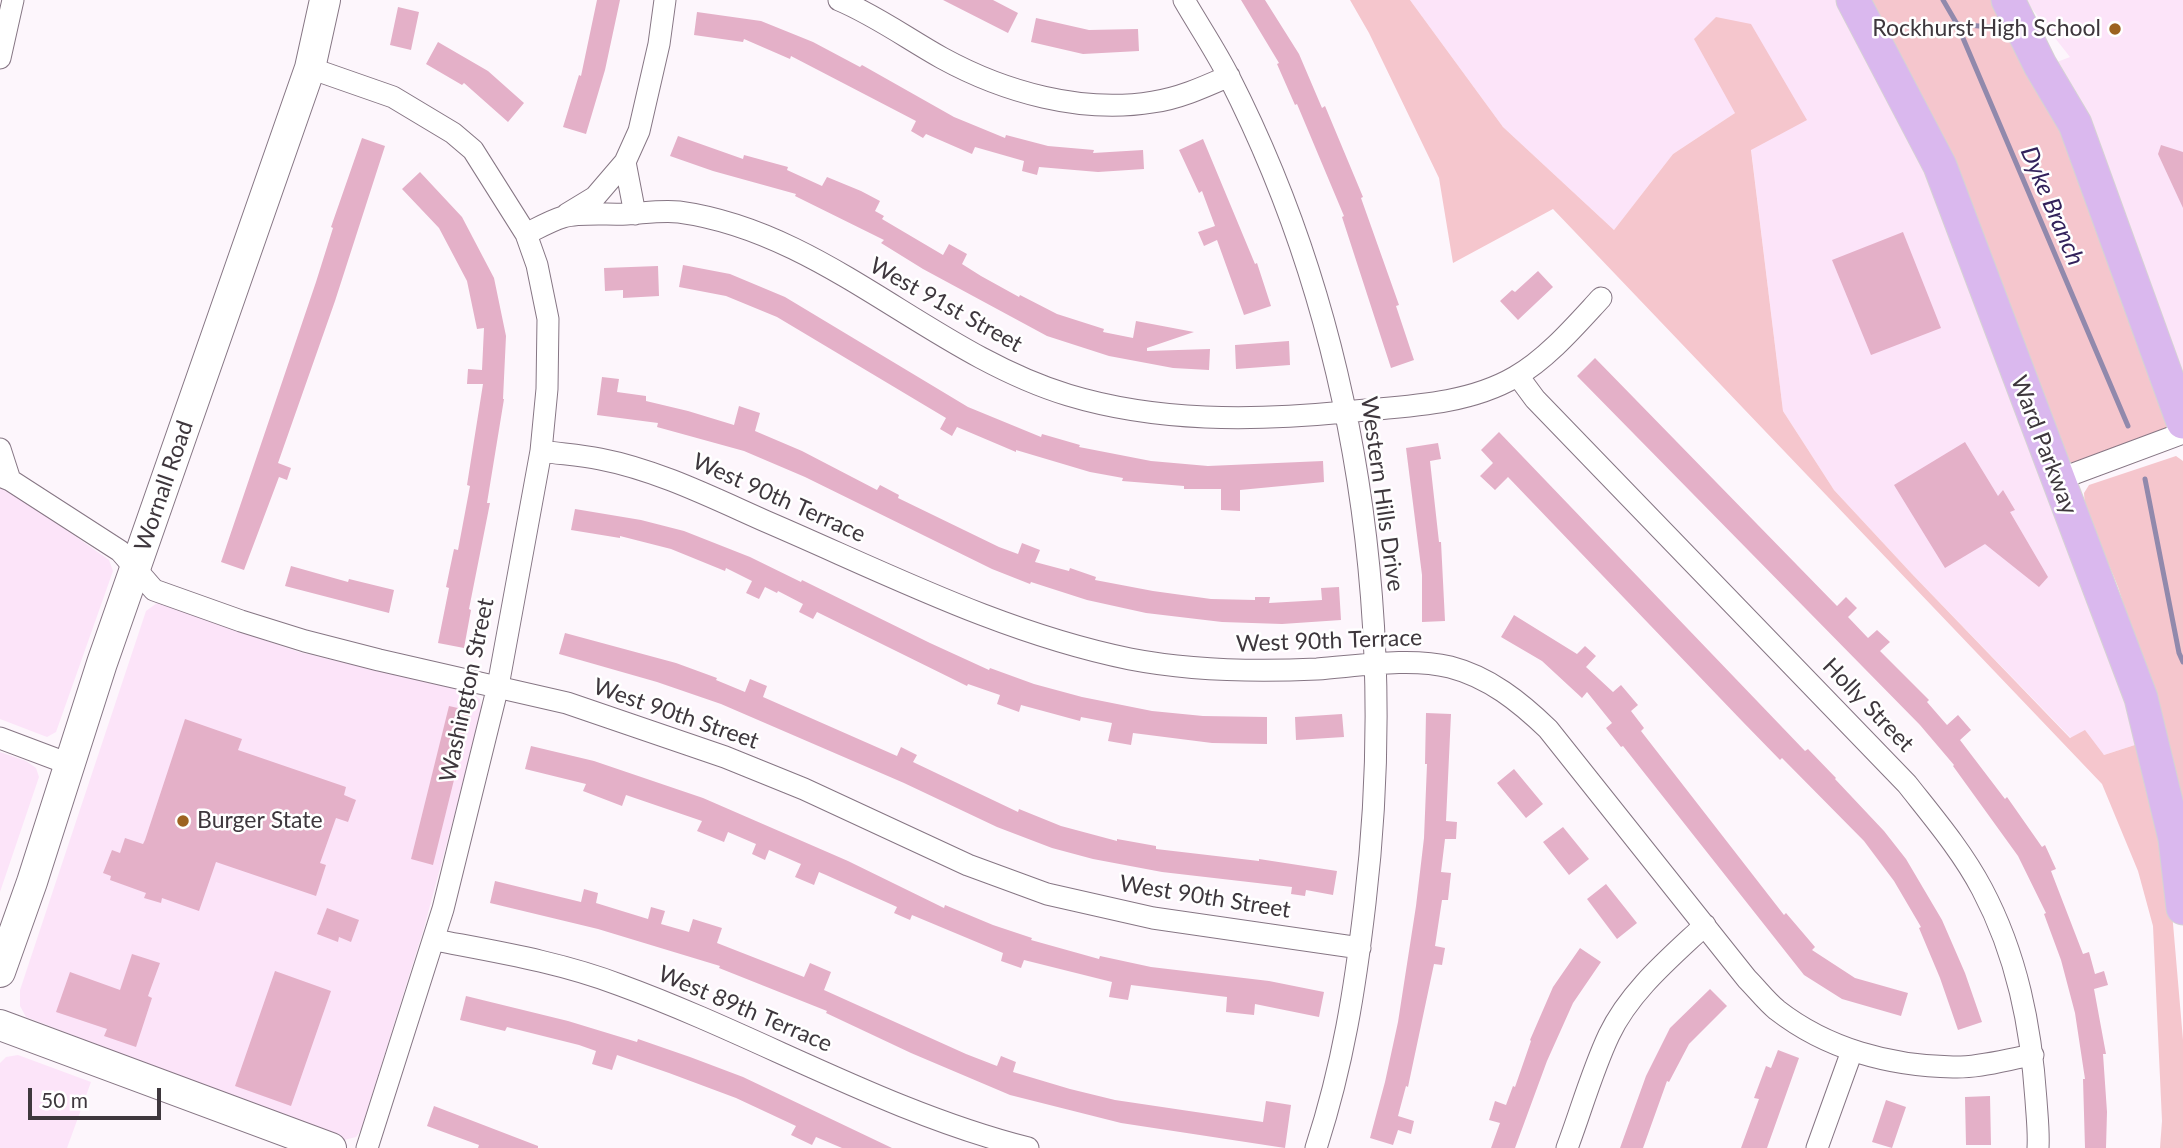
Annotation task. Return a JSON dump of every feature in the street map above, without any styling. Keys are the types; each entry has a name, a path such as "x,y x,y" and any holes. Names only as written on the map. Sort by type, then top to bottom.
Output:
{"main road":[{"name":"Wornall Road","path":"0,972 135,568 310,68 325,0"},
{"name":"Ward Parkway","path":"1853,0 1940,166 2141,698 2175,839 2183,908"},
{"path":"2008,0 2040,65 2075,124 2183,422"},
{"path":"0,1025 331,1148"}],"street":[{"path":"0,58 13,0"},
{"path":"564,216 595,197 625,163 639,131 659,44 665,0"},
{"path":"839,0 979,76 1014,89 1058,100 1102,105 1152,102 1193,92 1229,76"},
{"name":"Western Hills Drive","path":"1184,0 1229,76 1270,166 1313,282 1346,412 1368,544 1376,666 1375,789 1360,947 1348,1030 1332,1098 1316,1148"},
{"path":"310,68 393,97 453,133 473,150 526,234"},
{"path":"625,163 635,214"},
{"name":"West 91st Street","path":"526,234 564,216 677,212 726,222 762,234 808,256 991,363 1067,395 1145,411 1231,419 1346,412 1474,395 1518,376 1564,337 1601,298"},
{"name":"Washington Street","path":"367,1148 435,940 498,686 541,451 547,389 548,319 537,265 526,234"},
{"name":"Holly Street","path":"1518,376 1535,398 1907,784 1944,831 1980,886 2006,939 2025,1007 2033,1055 2038,1148"},
{"path":"2057,480 2183,433"},
{"path":"0,449 5,478"},
{"name":"West 90th Terrace","path":"541,451 601,459 666,477 980,614 1075,646 1131,659 1190,668 1248,671 1423,662 1451,667 1483,680 1518,700 1548,729 1747,979 1776,1009 1816,1035 1852,1051 1883,1059 1956,1068 2033,1055"},
{"name":"West 90th Street","path":"5,478 120,551 154,590 241,621 355,654 567,703 725,757 804,789 968,865 1047,894 1153,918 1360,947"},
{"path":"0,738 69,764"},
{"path":"1567,1148 1609,1035 1643,985 1705,925"},
{"name":"West 89th Terrace","path":"435,940 533,958 620,984 930,1116 1028,1148"},
{"path":"1817,1148 1852,1051"}],"shaded area":[{"path":"1350,0 1410,0 1503,127 1614,230 1673,154 1735,113 1694,39 1716,17 1751,24 1807,120 1751,150 1783,411 1834,490 2070,738 2085,730 2104,755 2141,743 2172,912 2183,1040 2183,1148 2160,1148 2162,1121 2153,926 2138,871 2102,784 1553,209 1453,263 1439,178 1369,33"},
{"path":"1410,0 1840,0 1913,142 2141,743 2104,755 2071,738 1834,490 1783,411 1751,149 1735,113 1673,154 1614,230 1503,127"},
{"path":"1867,0 2000,0 2057,117 2170,430 2077,463 2067,462"},
{"path":"2025,0 2183,0 2183,390 2057,62 2070,57"},
{"path":"2176,456 2183,461 2183,821 2150,686 2118,587 2085,507 2084,493 2089,485"},
{"path":"0,487 21,498 109,560 113,571 56,732 47,737 0,719"},
{"path":"157,603 299,652 472,693 480,699 482,713 424,928 361,1130 356,1137 344,1140 26,1017 20,1006 20,990 146,611"},
{"path":"0,752 26,761 36,768 39,777 0,892"},
{"path":"18,1055 91,1082 67,1148 0,1148 0,1063 6,1057"}],"building":[{"path":"597,0 620,0 605,70 586,134 563,127 579,75 581,76"},
{"path":"943,0 993,0 1018,13 1008,33"},
{"path":"1241,0 1265,0 1299,54 1322,108 1325,106 1363,197 1361,198 1399,305 1396,306 1414,360 1391,368 1342,217 1344,216 1297,104 1295,105 1277,64 1279,63"},
{"path":"398,7 419,12 411,50 390,45"},
{"path":"697,12 761,21 813,42 860,67 862,65 954,117 1005,138 1006,135 1048,146 1094,150 1093,153 1143,150 1144,169 1098,172 1039,167 1037,175 1022,171 1024,161 975,147 972,154 926,134 923,138 911,131 916,121 791,56 790,59 744,39 743,42 694,35"},
{"path":"1036,18 1089,30 1138,29 1139,51 1083,54 1031,42"},
{"path":"438,42 488,71 524,103 508,122 464,83 462,85 426,64"},
{"path":"678,136 743,159 744,155 788,167 787,170 822,186 827,177 861,191 880,201 875,211 884,216 882,219 943,255 949,244 967,254 962,264 981,276 1019,297 1020,295 1057,314 1104,329 1103,332 1133,338 1136,321 1194,332 1147,348 1147,351 1210,349 1209,370 1173,368 1109,356 1047,336 923,269 881,243 884,240 795,196 796,194 670,156"},
{"path":"362,138 385,146 335,301 278,463 291,468 287,480 279,477 244,570 221,562"},
{"path":"1203,139 1255,264 1257,263 1271,306 1244,315 1217,240 1204,246 1198,232 1215,226 1202,191 1199,193 1179,150"},
{"path":"2161,145 2183,152 2183,208 2158,154"},
{"path":"420,172 462,217 494,278 506,336 504,399 487,503 490,503 464,648 438,643 449,588 446,587 454,549 458,550 470,486 467,485 483,384 467,384 468,369 482,370 484,328 477,329 467,281 439,228 402,189"},
{"path":"1903,232 1941,328 1871,355 1832,260"},
{"path":"683,265 730,274 785,297 968,407 1041,437 1042,434 1080,445 1079,447 1151,461 1208,466 1323,461 1324,482 1240,490 1240,511 1221,510 1221,489 1184,489 1184,486 1122,481 1123,478 1016,452 957,427 952,436 940,429 946,418 777,317 726,296 679,287"},
{"path":"658,266 659,296 623,298 623,290 605,291 604,268"},
{"path":"1538,271 1553,287 1518,320 1500,301 1512,290 1515,292"},
{"path":"1289,341 1290,365 1236,369 1235,345"},
{"path":"1595,358 1837,606 1846,597 1857,608 1848,617 1868,638 1877,630 1890,642 1880,651 1929,700 1927,702 1947,725 1958,715 1971,730 1960,740 2005,799 2007,797 2042,847 2045,845 2056,869 2051,871 2083,954 2089,952 2095,974 2104,971 2108,985 2094,989 2106,1054 2103,1054 2107,1112 2106,1148 2085,1148 2085,1079 2075,1013 2061,960 2044,914 2046,913 2018,856 1954,765 1920,725 1577,376"},
{"path":"602,377 619,379 617,392 646,396 646,401 734,425 739,406 760,413 755,431 802,451 877,490 880,485 899,495 898,498 999,547 1018,554 1022,543 1040,550 1035,562 1069,571 1070,568 1096,577 1095,580 1211,599 1255,600 1255,597 1270,597 1269,603 1322,600 1321,588 1339,587 1341,620 1282,624 1222,622 1146,613 1087,600 1031,582 1030,584 992,569 805,477 744,451 657,427 658,423 597,415"},
{"path":"1499,432 1805,751 1808,749 1836,778 1884,831 1906,859 1942,920 1982,1022 1958,1030 1919,928 1921,927 1894,881 1864,841 1782,758 1780,760 1508,477 1495,490 1480,476 1493,463 1481,450"},
{"path":"1965,442 1998,496 2003,490 2015,510 2010,512 2048,577 2039,587 1985,544 1945,568 1894,485"},
{"path":"1438,443 1441,459 1430,461 1441,542 1445,621 1422,622 1422,575 1406,448"},
{"path":"575,509 641,520 684,531 750,557 801,582 802,580 989,670 990,668 1034,684 1152,711 1203,716 1267,717 1267,744 1212,743 1133,733 1131,745 1108,741 1112,723 1081,717 1080,721 1021,705 1019,712 997,704 1000,695 968,684 967,686 817,612 813,619 799,612 803,604 778,591 777,593 765,587 759,599 746,593 752,581 726,568 725,571 671,549 620,536 571,530"},
{"path":"291,566 348,582 349,579 394,590 389,613 285,586"},
{"path":"1514,615 1577,654 1585,646 1596,656 1586,667 1613,692 1621,685 1638,705 1631,711 1644,728 1641,731 1784,915 1786,913 1815,947 1812,950 1855,978 1908,993 1901,1016 1842,999 1804,975 1606,728 1612,723 1587,692 1582,698 1542,661 1501,637"},
{"path":"565,633 676,663 745,692 750,679 767,686 763,697 897,756 901,747 917,755 913,762 1018,812 1019,809 1061,826 1117,841 1156,846 1156,849 1259,859 1337,871 1333,895 1306,890 1305,896 1291,894 1292,887 1162,872 1052,848 997,827 904,783 721,704 657,682 559,654"},
{"path":"449,706 471,711 433,865 411,859"},
{"path":"1426,713 1451,714 1446,821 1457,822 1456,839 1445,839 1441,872 1451,873 1448,900 1442,900 1435,946 1445,948 1442,965 1434,964 1408,1087 1406,1086 1398,1116 1414,1121 1411,1134 1398,1130 1393,1145 1370,1138 1398,1022 1416,906 1424,838"},
{"path":"1342,714 1344,737 1296,740 1295,717"},
{"path":"185,719 242,739 238,750 346,787 344,795 356,800 348,822 336,818 320,863 326,865 316,896 216,862 199,911 162,898 161,903 144,898 146,893 110,880 111,876 103,873 112,850 120,853 125,838 143,844"},
{"path":"531,746 594,761 703,798 848,861 944,908 945,905 1032,938 1031,940 1099,959 1100,956 1151,967 1269,981 1324,992 1319,1017 1255,1004 1254,1015 1226,1012 1227,997 1131,985 1128,1000 1109,997 1112,982 1024,960 1021,968 1001,961 1003,953 912,915 910,920 894,913 897,907 819,872 814,885 795,877 801,864 769,850 765,860 752,854 756,844 728,832 724,842 697,831 702,821 626,795 622,806 583,791 586,784 525,769"},
{"path":"1514,769 1543,804 1526,818 1497,783"},
{"path":"1563,827 1589,859 1569,875 1543,842"},
{"path":"495,881 581,902 584,889 598,893 596,903 648,919 651,907 665,911 661,924 689,932 693,919 722,928 717,943 804,977 810,963 831,972 824,990 966,1054 997,1066 1001,1056 1016,1062 1013,1072 1070,1089 1115,1100 1263,1122 1266,1101 1291,1105 1285,1148 1121,1123 1010,1095 911,1053 826,1013 827,1011 719,968 720,966 598,929 490,903"},
{"path":"1606,884 1637,923 1617,939 1587,899"},
{"path":"327,908 359,920 351,942 339,937 338,942 317,934"},
{"path":"1580,948 1601,962 1573,1003 1547,1061 1515,1148 1491,1148 1500,1123 1489,1120 1495,1101 1506,1105 1553,987"},
{"path":"132,954 160,963 148,996 152,998 136,1047 104,1036 107,1029 56,1012 70,972 120,990"},
{"path":"275,971 331,991 291,1106 235,1086"},
{"path":"1710,989 1727,1006 1689,1044 1669,1082 1667,1081 1643,1148 1620,1148 1646,1076 1670,1028"},
{"path":"466,996 568,1021 637,1042 638,1039 690,1057 743,1077 892,1148 842,1148 816,1137 812,1145 791,1135 796,1126 736,1098 669,1073 617,1055 612,1070 592,1064 596,1051 579,1045 507,1027 505,1031 460,1020"},
{"path":"1778,1050 1799,1058 1767,1148 1741,1148 1759,1099 1754,1098 1766,1066 1771,1068"},
{"path":"1990,1096 1991,1145 1966,1145 1965,1097"},
{"path":"1886,1100 1906,1107 1892,1148 1872,1142"},
{"path":"434,1106 538,1148 478,1148 479,1145 427,1126"}],"waterway":[{"name":"Dyke Branch","path":"1943,0 1957,24 2128,426"},
{"path":"1957,24 1990,27"},
{"name":"Dyke Branch","path":"2145,479 2183,662"}],"place":[{"name":"Rockhurst High School","path":"2115,29"},
{"name":"Burger State","path":"183,821"}]}
